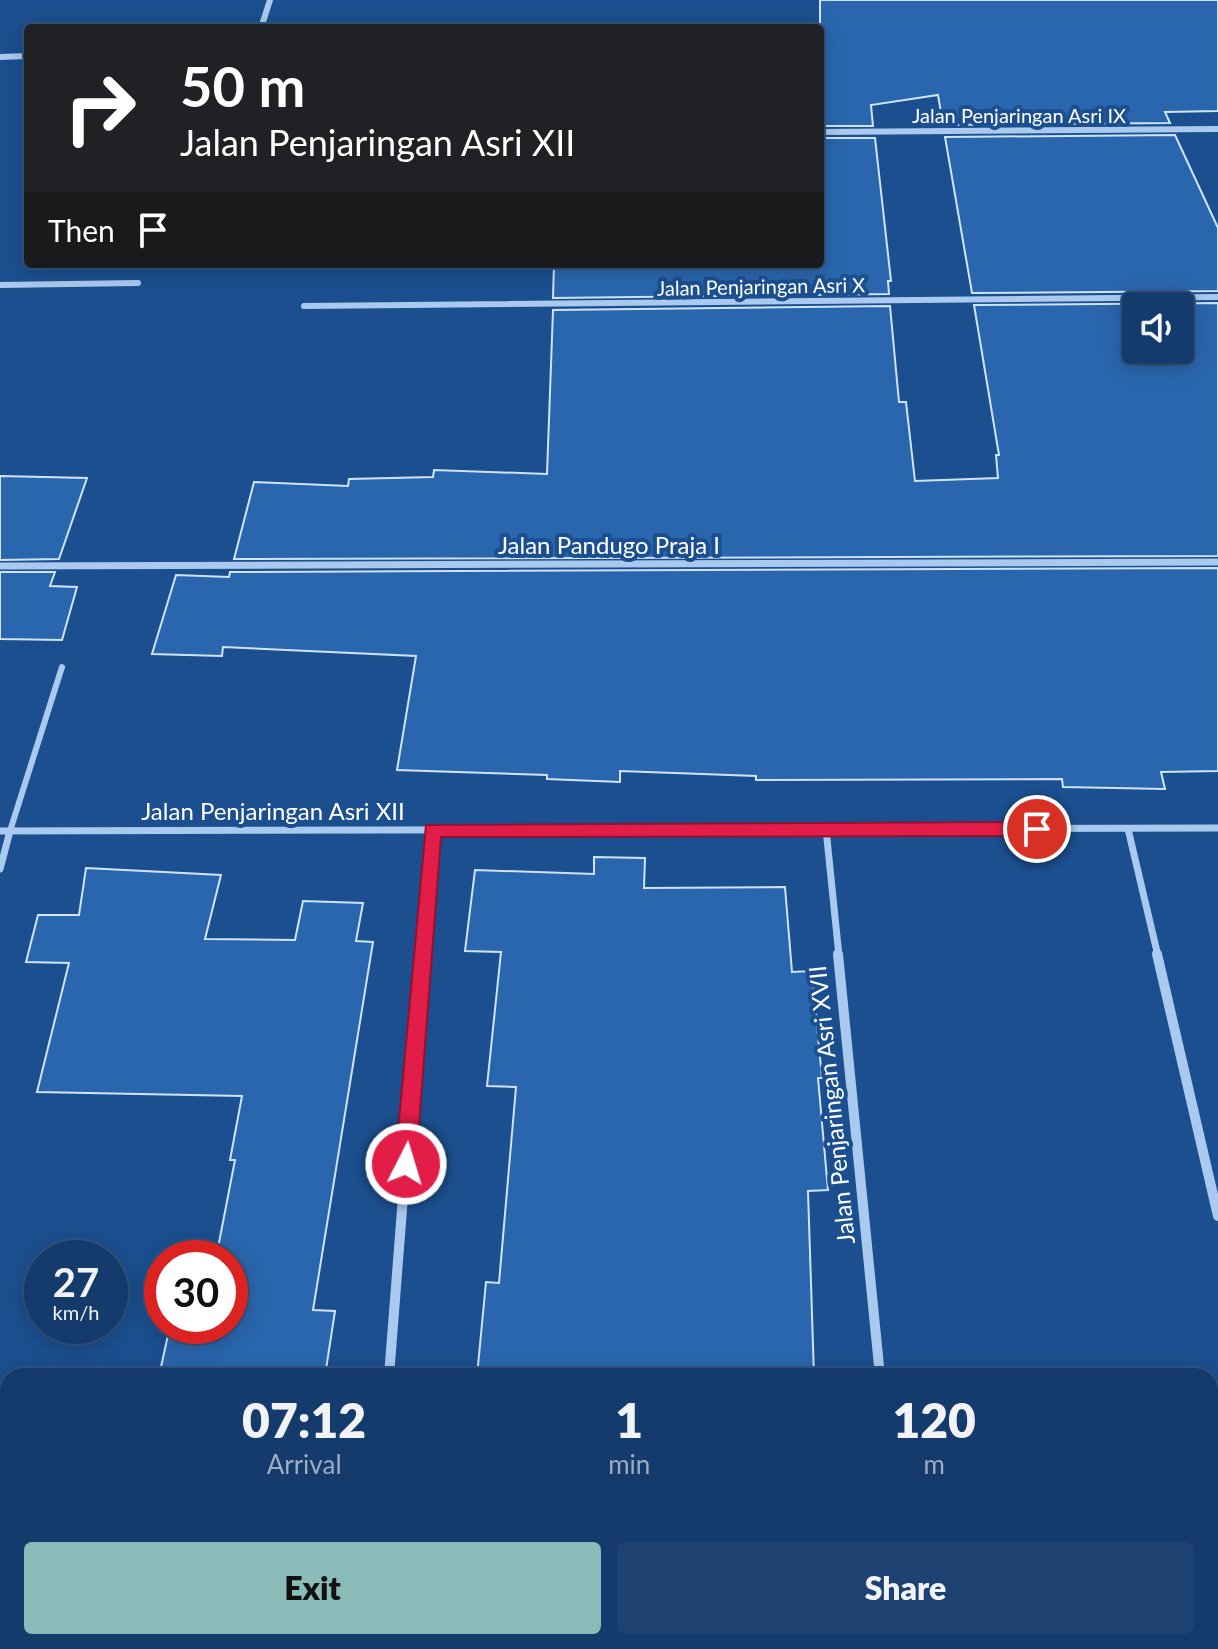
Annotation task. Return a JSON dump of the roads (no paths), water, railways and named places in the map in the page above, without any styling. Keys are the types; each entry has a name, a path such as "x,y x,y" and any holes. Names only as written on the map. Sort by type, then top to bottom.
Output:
{"street":[{"path":"262,24 270,0"},
{"path":"0,57 24,56"},
{"name":"Jalan Penjaringan Asri IX","path":"824,132 1218,129"},
{"path":"0,285 138,283"},
{"name":"Jalan Penjaringan Asri X","path":"304,306 1218,297"},
{"name":"Jalan Pandugo Praja I","path":"0,566 1218,562"},
{"name":"Jalan Penjaringan Asri XII","path":"5,831 1218,828"},
{"name":"Jalan Penjaringan Asri XVII","path":"826,829 879,1368"},
{"path":"1128,829 1218,1216"},
{"path":"390,1368 432,830"},
{"path":"0,869 5,831"}],"lane":[{"path":"5,831 62,667"}]}
